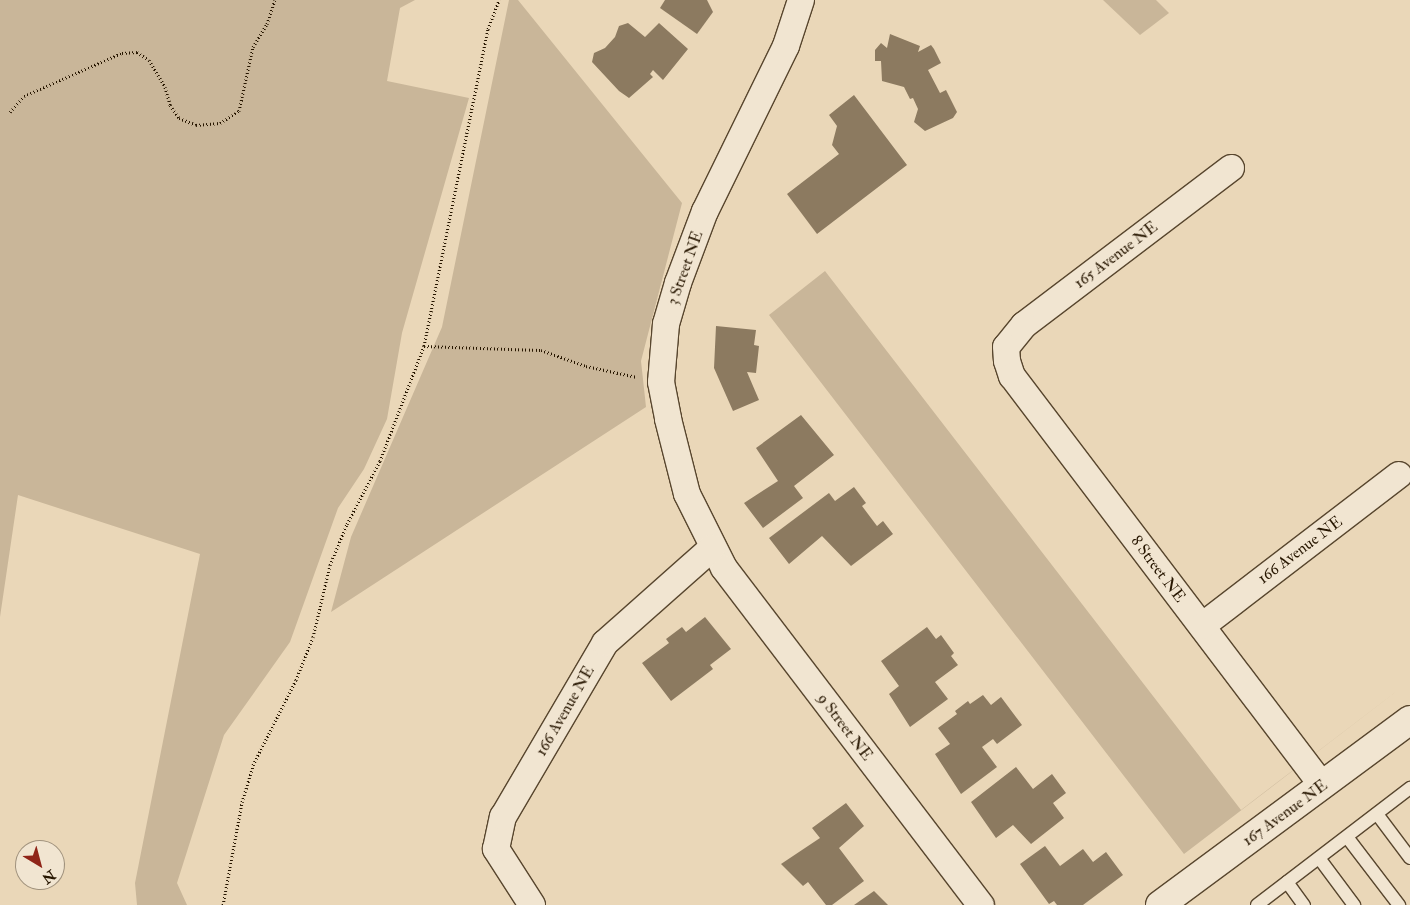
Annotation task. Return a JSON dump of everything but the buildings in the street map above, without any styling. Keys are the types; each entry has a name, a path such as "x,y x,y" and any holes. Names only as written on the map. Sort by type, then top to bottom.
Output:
{"street":[{"name":"3 Street NE","path":"712,548 687,494 661,382 666,324 678,283 705,212 786,46 801,0"},
{"name":"165 Avenue NE","path":"1006,347 1024,324 1231,168"},
{"name":"8 Street NE","path":"1006,347 1012,376 1322,785"},
{"name":"166 Avenue NE","path":"1202,626 1399,475"},
{"name":"166 Avenue NE","path":"532,905 496,849 502,817 605,643 712,548"},
{"name":"9 Street NE","path":"712,548 981,905"},
{"name":"167 Avenue NE","path":"1160,905 1410,720"}],"lane":[{"path":"1257,905 1347,836 1409,792"},
{"path":"1377,814 1410,858"},
{"path":"1347,836 1399,905"},
{"path":"1319,858 1354,905"},
{"path":"1287,882 1304,905"}],"path":[{"path":"10,112 24,96 122,53 137,52 149,60 165,87 170,105 179,118 196,125 220,123 238,112 253,47 267,24 275,0"},
{"path":"224,905 242,802 253,765 299,672 313,637 330,565 347,524 380,461 424,346 488,29 499,0"},
{"path":"424,346 541,350 586,366 661,382"}],"shaded area":[{"path":"0,0 415,0 400,8 387,81 469,98 402,333 387,419 364,469 338,508 290,642 224,735 177,883 187,905 137,905 135,883 200,554 18,495 0,617"},
{"path":"509,0 518,0 682,203 641,361 646,407 331,612 351,537 442,327"},
{"path":"1103,0 1156,0 1169,13 1140,35"},
{"path":"825,271 1241,810 1410,681 1184,854 769,315"}]}
